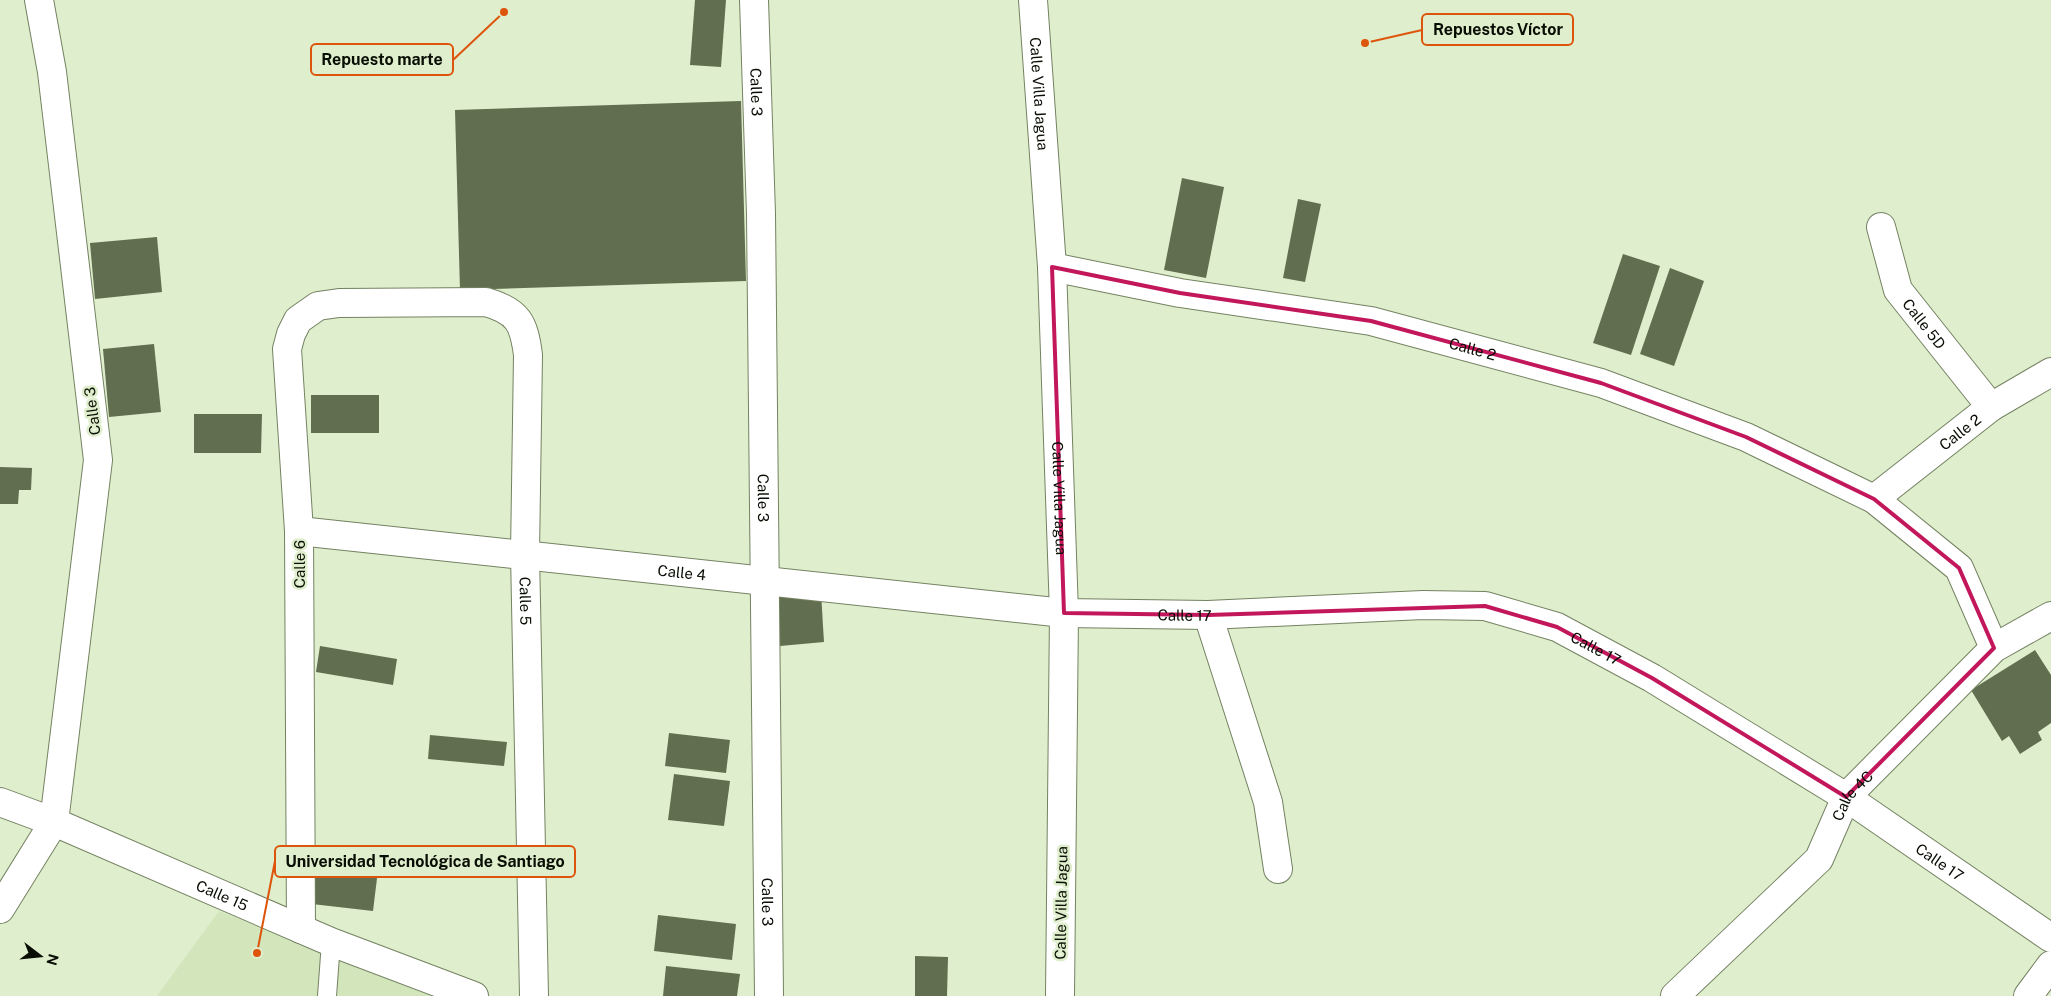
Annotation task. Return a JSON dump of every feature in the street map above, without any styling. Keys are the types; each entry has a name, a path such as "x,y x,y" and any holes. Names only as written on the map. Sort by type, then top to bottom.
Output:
{"street":[{"name":"Calle 3","path":"39,0 52,72 98,460 54,822"},
{"name":"Calle 3","path":"754,0 761,214 769,996"},
{"name":"Calle Villa Jagua","path":"1033,0 1052,267 1064,613 1060,996"},
{"name":"Calle 5D","path":"1881,227 1898,290 1991,407"},
{"name":"Calle 2","path":"1052,267 1180,293 1372,321 1601,383 1746,437 1874,499 1959,568 1994,648"},
{"name":"Calle 5","path":"412,304 486,302 503,306 520,320 526,336 528,355 525,554 534,996"},
{"name":"Calle 6","path":"301,929 298,531 288,349 291,334 298,320 318,306 339,303 412,304"},
{"name":"Calle 2","path":"1874,499 1991,407 2051,372"},
{"name":"Calle 4","path":"298,531 1064,613"},
{"name":"Calle 17","path":"1064,613 1208,615 1423,605 1485,606 1557,626 1652,678 1846,797 2051,938"},
{"path":"1208,615 1268,802 1278,869"},
{"name":"Calle 4C","path":"1675,996 1819,859 1846,797 1994,648 2051,616"},
{"name":"Calle 15","path":"0,802 54,822 331,942 474,996"},
{"path":"0,909 54,822"},
{"path":"2028,996 2051,965"}],"lane":[{"path":"327,996 331,942"}],"highlighted area":[{"path":"1052,267 1180,293 1371,321 1601,383 1746,437 1874,499 1959,568 1994,648 1846,797 1652,678 1557,627 1485,606 1208,615 1064,613"}],"shaded area":[{"path":"219,911 431,996 157,996"}],"building":[{"path":"695,0 726,0 721,67 690,65"},
{"path":"741,101 746,281 460,290 455,110"},
{"path":"1182,178 1224,187 1206,278 1164,270"},
{"path":"1298,199 1321,204 1305,282 1283,278"},
{"path":"157,237 162,292 95,299 90,243"},
{"path":"1623,254 1660,266 1631,355 1593,343"},
{"path":"1670,268 1704,281 1674,366 1640,354"},
{"path":"154,344 161,412 109,417 103,349"},
{"path":"311,395 379,395 379,433 311,433"},
{"path":"194,414 262,414 261,453 194,453"},
{"path":"0,467 32,468 31,490 19,490 18,504 0,504"},
{"path":"821,593 824,642 780,646 776,596"},
{"path":"320,646 397,659 393,685 316,672"},
{"path":"2035,650 2051,675 2051,723 2038,732 2042,740 2020,754 2009,736 2002,741 1971,690"},
{"path":"669,733 730,740 726,773 665,766"},
{"path":"430,735 507,742 504,766 428,759"},
{"path":"674,774 730,781 724,826 668,820"},
{"path":"317,863 378,870 373,911 312,904"},
{"path":"658,915 736,924 732,960 654,951"},
{"path":"915,956 948,957 947,996 915,996"},
{"path":"666,966 740,974 737,996 663,996"}],"place":[{"name":"Repuesto marte","path":"504,12"},
{"name":"Repuestos Víctor","path":"1365,43"},
{"name":"Universidad Tecnológica de Santiago","path":"257,953"}]}
